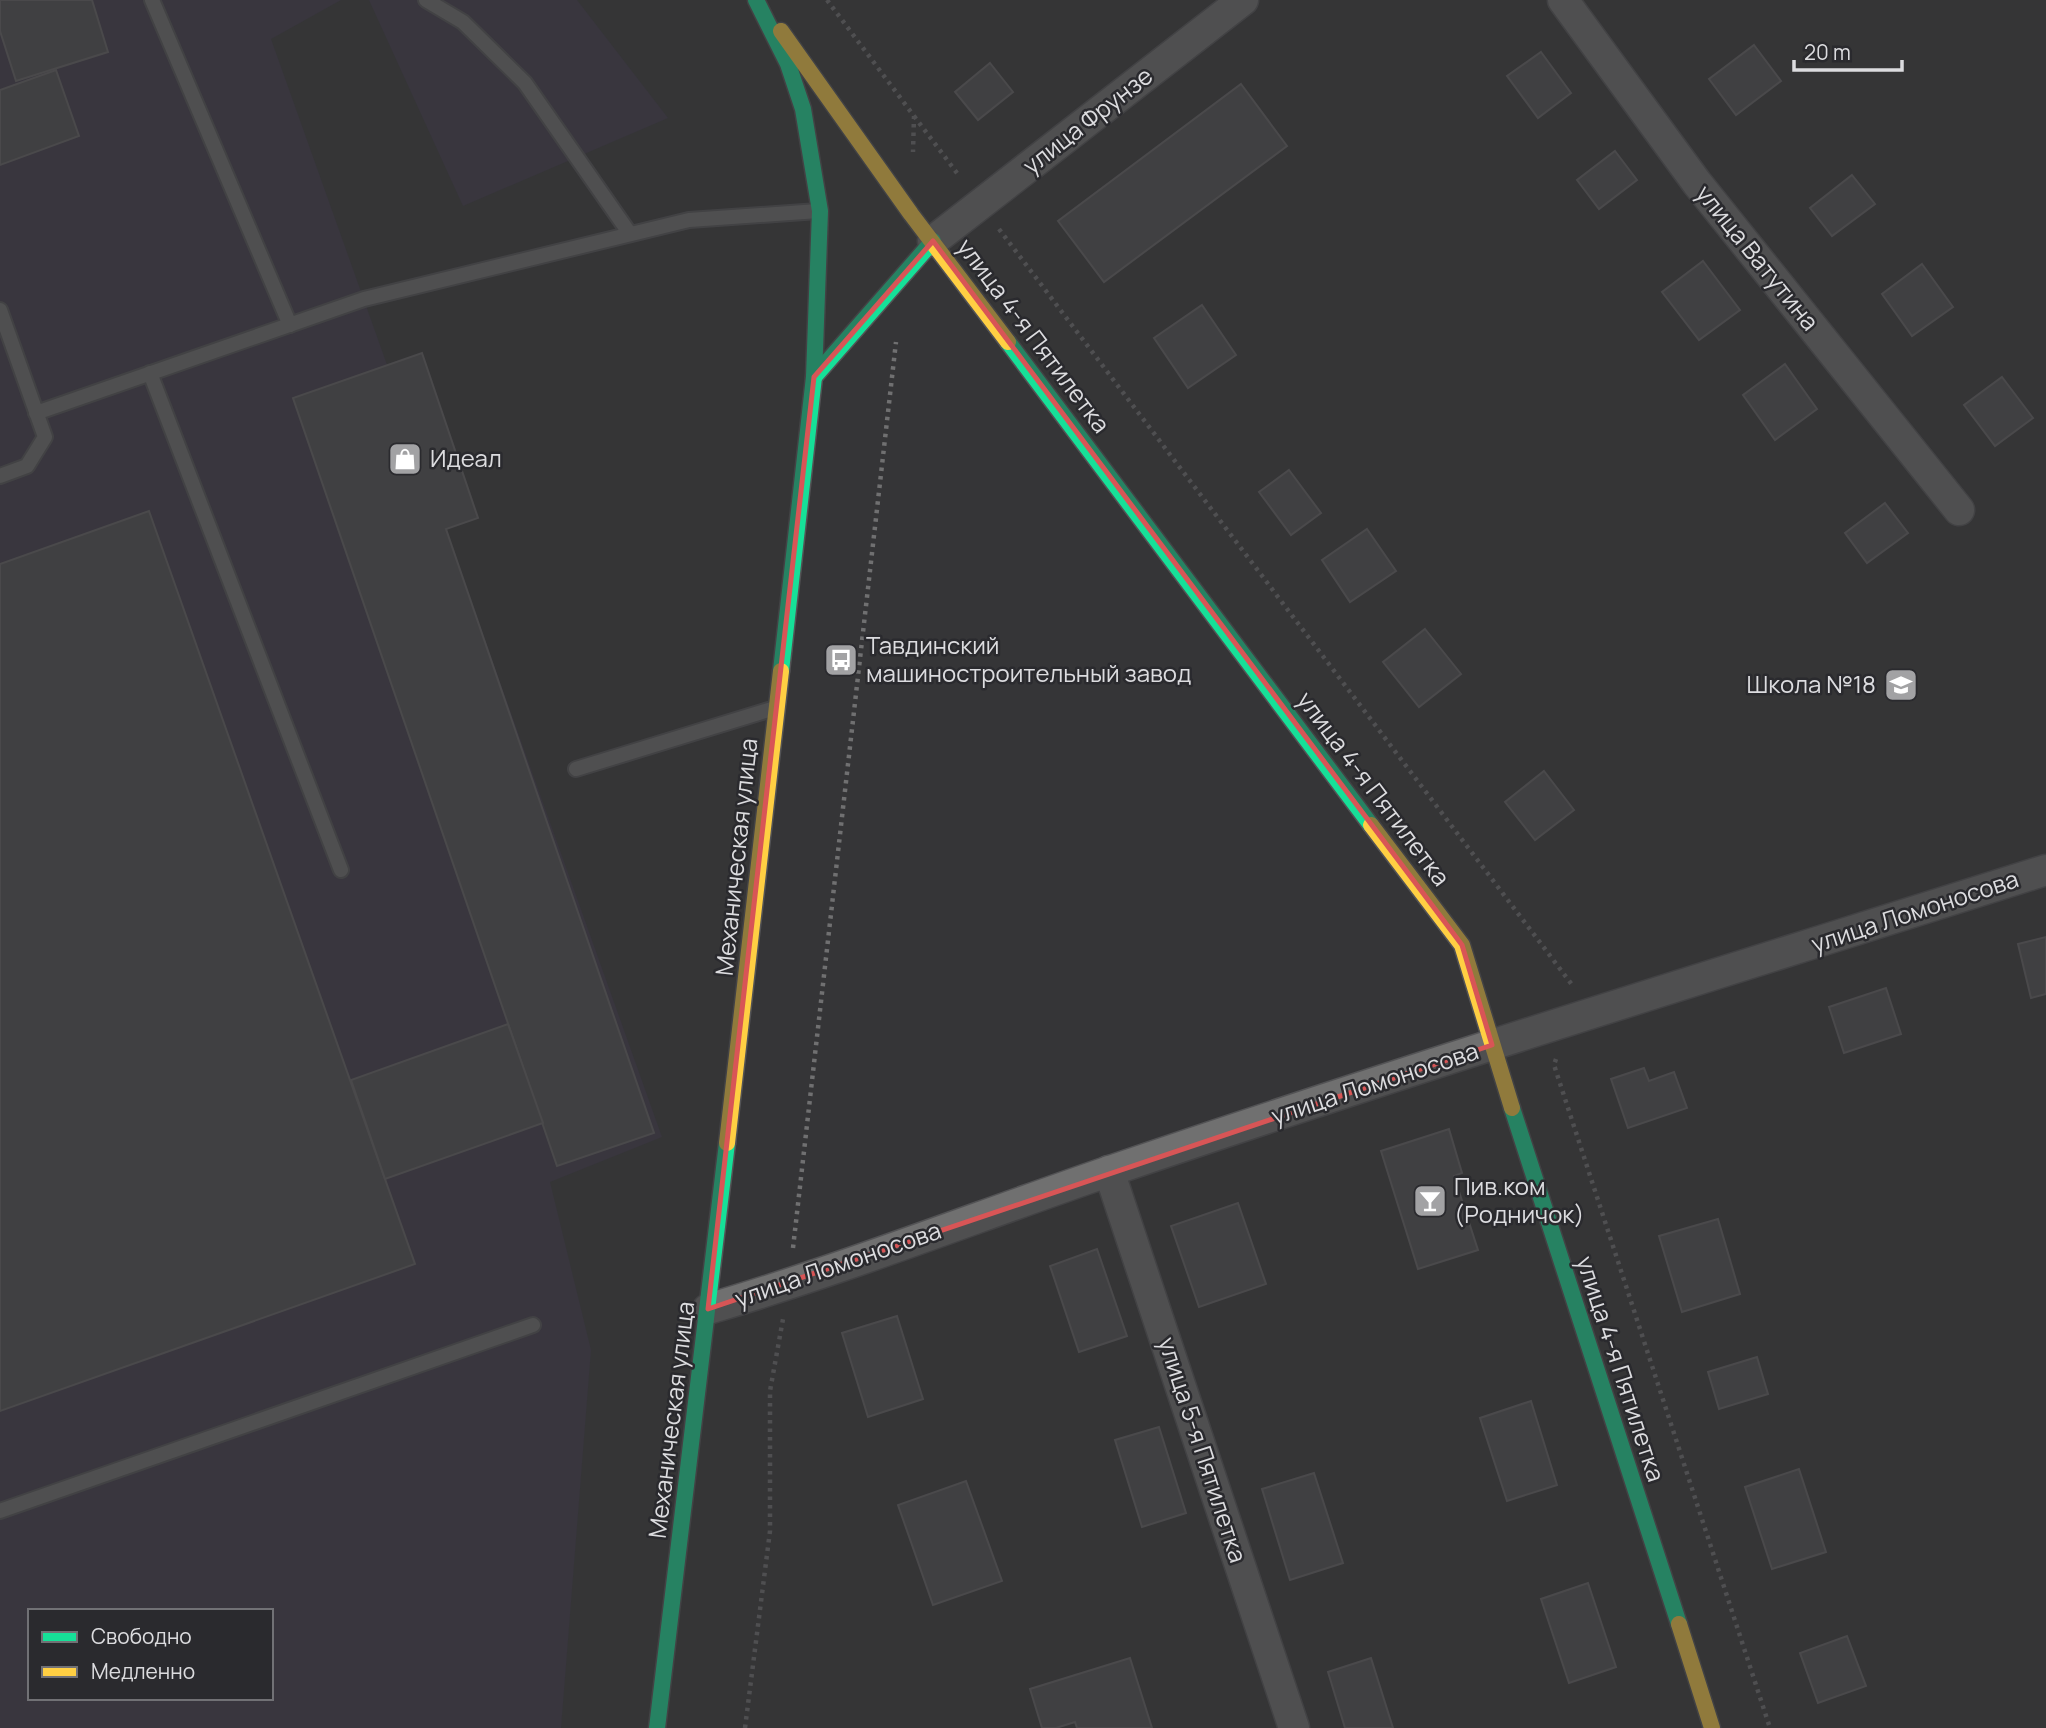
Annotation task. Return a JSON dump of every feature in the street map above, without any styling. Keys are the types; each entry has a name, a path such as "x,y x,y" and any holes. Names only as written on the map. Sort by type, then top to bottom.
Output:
{"street":[{"name":"Механическая улица","path":"657,1728 708,1309 814,377 820,211 803,109 788,64 757,0"},
{"name":"улица 4-я Пятилетка","path":"757,0 911,214 1462,945 1712,1728"},
{"name":"улица Фрунзе","path":"933,241 1243,0"},
{"name":"улица Ватутина","path":"1563,0 1697,183 1959,510"},
{"path":"814,377 933,241"},
{"name":"улица Ломоносова","path":"708,1309 789,1285 1109,1171 1492,1045 2046,870"},
{"name":"улица 5-я Пятилетка","path":"1109,1171 1294,1728"}],"lane":[{"path":"152,0 290,325"},
{"path":"426,0 463,22 525,83 630,234"},
{"path":"36,413 364,299 689,220 820,211"},
{"path":"0,310 44,437 27,466 0,476"},
{"path":"150,373 341,870"},
{"path":"576,769 776,707"},
{"path":"0,1511 533,1325"}],"path":[{"path":"827,0 914,116 913,158"},
{"path":"746,1728 770,1531 770,1391 789,1285 898,330"}],"highlighted area":[{"path":"933,241 1462,945 1492,1045 708,1309 814,377"}],"shaded area":[{"path":"0,0 341,0 271,39 662,1137 550,1182 591,1350 561,1728 0,1728"},
{"path":"369,0 577,0 668,118 463,206"}],"building":[{"path":"0,0 92,0 108,52 16,81 0,31"},
{"path":"1754,45 1781,81 1736,115 1709,79"},
{"path":"1541,52 1571,93 1538,118 1507,76"},
{"path":"990,63 1013,92 978,120 955,92"},
{"path":"56,70 79,136 0,165 0,90"},
{"path":"1241,84 1287,146 1104,282 1058,221"},
{"path":"1615,151 1637,180 1599,209 1577,180"},
{"path":"1852,175 1875,204 1832,236 1810,208"},
{"path":"1703,261 1740,310 1699,340 1662,292"},
{"path":"1922,264 1953,307 1912,336 1882,294"},
{"path":"1202,305 1236,355 1188,388 1154,338"},
{"path":"422,353 478,518 446,529 654,1133 557,1166 293,398"},
{"path":"1785,364 1817,409 1775,440 1743,395"},
{"path":"2002,377 2033,418 1995,446 1964,405"},
{"path":"1289,470 1321,513 1291,535 1259,492"},
{"path":"1885,503 1908,533 1867,563 1845,533"},
{"path":"149,511 415,1264 0,1411 0,564"},
{"path":"1367,529 1396,571 1350,602 1322,560"},
{"path":"1425,629 1461,674 1419,707 1383,662"},
{"path":"1544,771 1574,810 1535,840 1505,802"},
{"path":"2046,937 2046,994 2031,998 2018,944"},
{"path":"1886,988 1901,1034 1844,1053 1829,1007"},
{"path":"508,1024 543,1123 385,1179 351,1080"},
{"path":"1644,1068 1649,1081 1674,1072 1687,1108 1628,1128 1611,1079"},
{"name":"Пив.ком (Родничок)","path":"1449,1129 1462,1173 1454,1176 1478,1250 1418,1269 1381,1151"},
{"path":"1238,1203 1266,1284 1199,1307 1171,1226"},
{"path":"1718,1219 1740,1294 1682,1312 1659,1236"},
{"path":"1097,1249 1127,1336 1079,1352 1050,1266"},
{"path":"897,1316 923,1399 868,1417 842,1333"},
{"path":"1757,1357 1768,1394 1719,1409 1708,1372"},
{"path":"1531,1401 1557,1485 1507,1501 1480,1418"},
{"path":"1159,1427 1186,1513 1142,1527 1115,1440"},
{"path":"1799,1469 1826,1552 1772,1569 1745,1487"},
{"path":"1314,1473 1343,1563 1290,1580 1262,1489"},
{"path":"966,1481 1002,1581 933,1605 898,1505"},
{"path":"1588,1583 1616,1667 1569,1683 1541,1599"},
{"path":"1847,1636 1866,1686 1818,1703 1800,1653"},
{"path":"1130,1658 1152,1728 1077,1728 1075,1722 1056,1728 1042,1728 1030,1689"},
{"path":"1371,1658 1393,1728 1345,1728 1328,1672"}],"traffic: fast":[{"path":"756,0 788,64 803,109 820,211 814,377 781,671"},
{"path":"814,377 933,241"},
{"path":"1008,342 1371,825"},
{"path":"1512,1108 1679,1624"},
{"path":"657,1728 727,1143"}],"traffic: slow":[{"path":"781,31 911,214 1008,342"},
{"path":"727,1143 781,671"},
{"path":"1371,825 1462,945 1512,1108"},
{"path":"1679,1624 1712,1728"}],"place":[{"name":"Идеал","path":"405,459"},
{"name":"Тавдинский машиностроительный завод","path":"841,660"},
{"name":"Школа №18","path":"1901,685"},
{"name":"Пив.ком (Родничок)","path":"1430,1201"}]}
